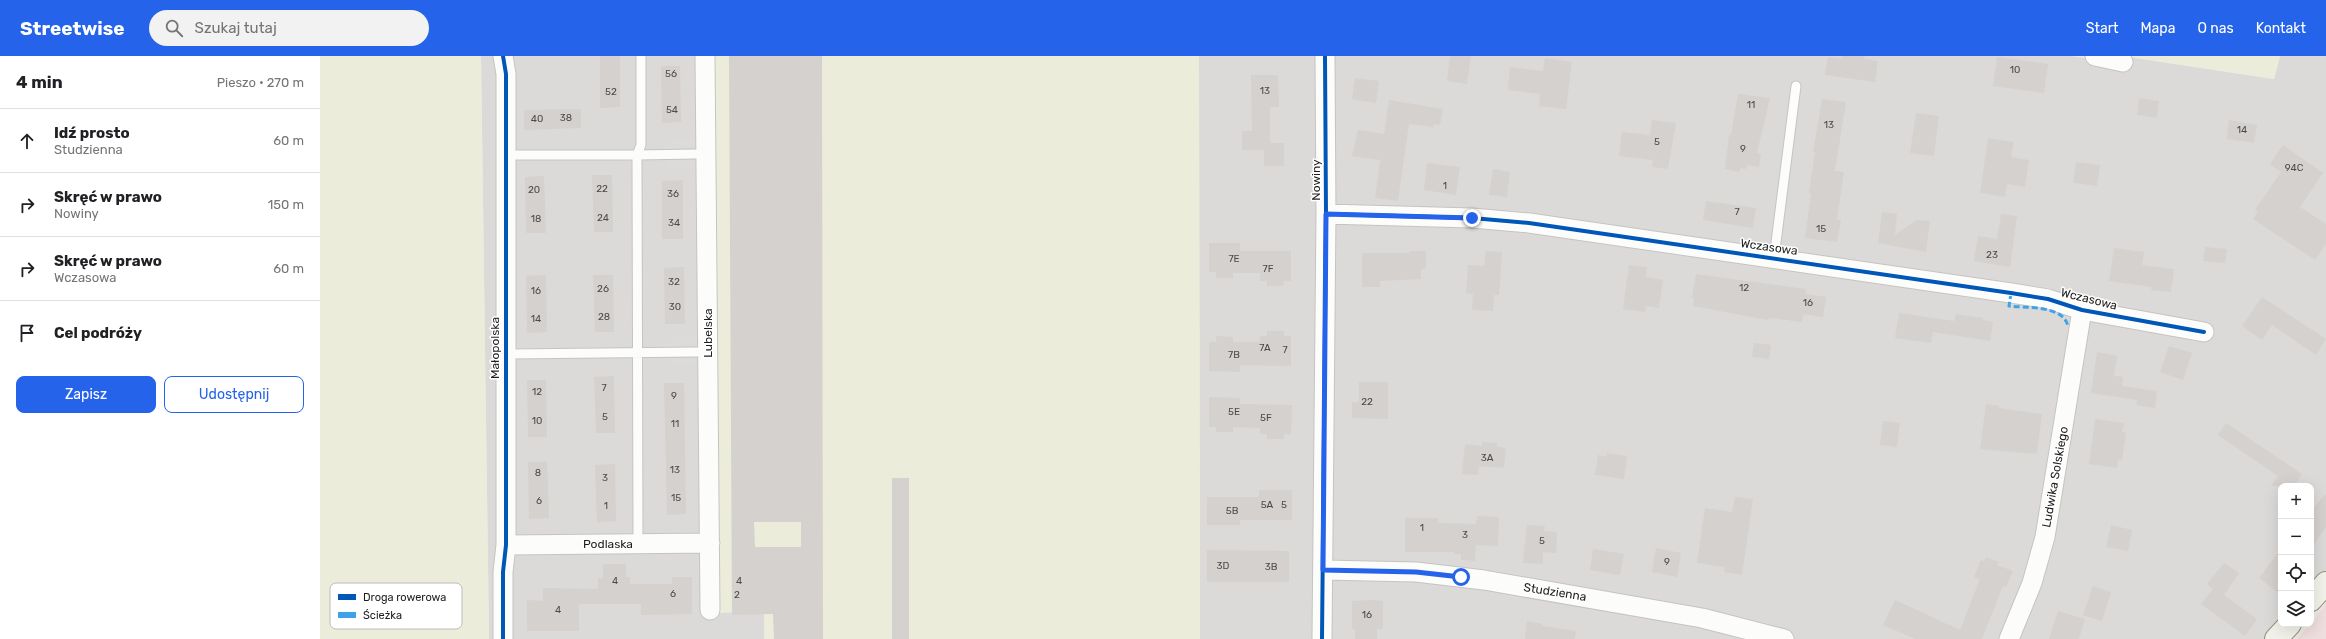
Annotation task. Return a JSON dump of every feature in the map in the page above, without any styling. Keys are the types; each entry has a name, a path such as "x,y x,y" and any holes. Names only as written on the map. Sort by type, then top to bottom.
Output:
{"street":[{"name":"Małopolska","path":"502,56 506,74 506,545 503,572 503,639"},
{"name":"Lubelska","path":"706,56 710,610"},
{"name":"Nowiny","path":"1322,639 1326,214 1325,56"},
{"path":"2095,56 2123,62"},
{"name":"Wczasowa","path":"1326,214 1452,218 1529,223 2033,297 2082,310 2204,332"},
{"name":"Ludwika Solskiego","path":"2009,639 2032,583 2045,537 2082,310"},
{"name":"Podlaska","path":"506,545 710,543"},
{"name":"Studzienna","path":"1323,570 1416,572 1484,580 1702,618 1784,639"},
{"path":"2314,597 2326,583"},
{"path":"2276,639 2287,627"}],"lane":[{"path":"638,544 639,353 637,155 641,140 641,56"},
{"path":"1774,258 1796,86"},
{"path":"505,155 695,154"},
{"path":"505,354 697,352"}],"shaded area":[{"path":"481,56 698,56 764,612 764,639 489,639"},
{"path":"1199,56 2071,56 2090,59 2128,57 2274,79 2280,56 2326,56 2326,592 2314,586 2314,483 2278,483 2278,623 2264,639 1200,639"},
{"path":"672,138 695,138 695,147 662,148"},
{"path":"695,159 695,167 672,168 663,160"},
{"path":"673,337 697,337 697,346 662,346"},
{"path":"698,358 698,366 673,366 664,359"},
{"path":"2326,604 2326,639 2296,639 2308,627 2314,627 2314,620"}],"green space":[{"path":"320,56 481,56 489,639 320,639"},
{"path":"698,56 1199,56 1200,639 764,639 764,612 711,613"},
{"path":"2124,56 2280,56 2274,79"}],"building":[{"path":"600,56 620,56 620,107 600,108"},
{"path":"729,56 822,56 823,639 774,639 773,614 732,615","holes":["754,522 801,522 801,547 755,547"]},
{"path":"1450,56 1471,56 1467,84 1447,81"},
{"path":"1842,56 1865,56 1864,59 1878,61 1875,82 1825,75 1828,57 1842,59"},
{"path":"1997,57 2048,64 2044,93 1993,86"},
{"path":"1545,58 1572,62 1566,109 1539,106 1540,94 1508,90 1510,67 1543,71"},
{"path":"661,66 680,66 681,122 662,123"},
{"path":"1251,75 1278,75 1279,107 1270,107 1270,143 1284,143 1284,166 1264,166 1264,150 1242,150 1242,131 1252,131"},
{"path":"1355,78 1379,81 1376,103 1352,99"},
{"path":"1738,94 1770,98 1757,153 1761,154 1759,167 1747,165 1746,169 1740,168 1740,172 1725,169 1729,135 1731,135"},
{"path":"2139,98 2159,101 2157,118 2137,115"},
{"path":"1822,99 1846,102 1835,171 1844,172 1837,220 1841,220 1837,242 1805,238 1811,194 1809,193 1815,152 1813,152"},
{"path":"1389,100 1443,109 1440,125 1434,124 1433,127 1409,124 1398,201 1375,198 1380,160 1352,156 1358,130 1384,134"},
{"path":"581,109 581,128 524,130 524,110"},
{"path":"1916,113 1939,116 1934,156 1910,153"},
{"path":"1652,120 1676,123 1668,169 1652,167 1653,160 1619,156 1622,132 1650,135"},
{"path":"2229,120 2257,125 2254,143 2227,139"},
{"path":"1988,138 2014,142 2011,157 2029,160 2025,187 2007,184 2005,197 1980,193"},
{"path":"2283,145 2323,173 2300,207 2326,224 2326,244 2315,260 2253,219 2258,212 2255,210 2281,172 2270,164"},
{"path":"2076,162 2100,165 2097,186 2073,183"},
{"path":"1427,163 1460,167 1456,195 1424,190"},
{"path":"1493,169 1510,172 1507,197 1489,195"},
{"path":"592,175 612,175 613,232 594,232"},
{"path":"544,176 546,233 526,233 525,177"},
{"path":"683,180 683,239 662,239 662,181"},
{"path":"1706,201 1756,208 1753,228 1703,220"},
{"path":"1882,212 1897,214 1895,235 1916,220 1930,221 1926,252 1878,243"},
{"path":"2001,214 2017,216 2010,267 1974,261 1978,236 1997,239"},
{"path":"1209,243 1240,243 1240,251 1291,251 1291,281 1284,281 1283,286 1267,286 1267,281 1260,281 1260,273 1233,273 1233,278 1216,278 1216,272 1209,272"},
{"path":"2205,247 2227,249 2225,263 2203,261"},
{"path":"2114,248 2144,252 2142,265 2174,269 2171,292 2151,290 2152,287 2109,281"},
{"path":"1409,251 1426,251 1426,268 1421,269 1421,279 1380,281 1380,287 1362,287 1362,253 1409,253"},
{"path":"1486,251 1502,252 1499,295 1494,295 1493,311 1472,310 1473,294 1466,293 1468,265 1484,266"},
{"path":"1629,265 1647,267 1646,277 1663,280 1659,308 1646,306 1645,312 1623,309"},
{"path":"684,267 685,324 665,324 664,268"},
{"path":"1696,274 1806,289 1805,294 1826,297 1823,317 1803,314 1802,322 1769,318 1768,320 1693,306 1694,298 1692,298"},
{"path":"546,275 547,332 527,333 526,276"},
{"path":"593,275 613,275 614,332 595,332"},
{"path":"2262,297 2326,339 2316,355 2272,325 2262,340 2242,326"},
{"path":"1899,313 1954,321 1956,314 1983,318 1983,320 1993,322 1990,341 1933,332 1931,343 1895,338"},
{"path":"1267,331 1284,331 1284,336 1291,336 1291,366 1240,365 1240,372 1209,371 1209,342 1216,342 1216,336 1233,337 1233,342 1260,342 1260,336 1267,336"},
{"path":"1754,343 1771,345 1769,359 1752,357"},
{"path":"2169,346 2192,353 2183,380 2160,372"},
{"path":"2097,352 2117,356 2114,376 2123,377 2122,386 2157,391 2155,408 2136,405 2137,400 2091,393"},
{"path":"614,376 615,433 596,433 594,377"},
{"path":"527,380 546,380 547,437 528,437"},
{"path":"1359,382 1388,382 1388,419 1352,418 1352,402 1359,402"},
{"path":"664,383 684,383 686,514 667,515"},
{"path":"1209,397 1240,398 1240,404 1292,405 1291,434 1284,434 1284,439 1267,439 1267,434 1260,434 1260,428 1233,427 1233,432 1216,432 1216,427 1209,427"},
{"path":"1986,404 1999,406 1999,408 2042,414 2037,454 1980,449"},
{"path":"2095,419 2124,423 2122,432 2126,433 2122,460 2118,460 2117,468 2089,464"},
{"path":"1883,421 1900,423 1897,447 1880,445"},
{"path":"2226,423 2302,474 2296,483 2278,483 2278,486 2271,486 2278,476 2218,435"},
{"path":"1482,442 1497,443 1497,447 1506,448 1504,468 1479,466 1478,475 1462,474 1465,444 1482,446"},
{"path":"1607,453 1627,456 1624,479 1595,475 1598,455 1607,457"},
{"path":"528,462 547,462 549,518 529,519"},
{"path":"615,464 616,521 597,522 595,465"},
{"path":"892,478 909,478 909,639 892,639"},
{"path":"1259,490 1292,490 1292,520 1240,520 1240,525 1207,525 1207,497 1259,497"},
{"path":"2326,494 2326,527 2314,545 2314,519 2314,508"},
{"path":"1735,497 1753,499 1742,575 1724,572 1725,567 1697,563 1705,508 1732,512"},
{"path":"1477,516 1499,517 1498,546 1476,545 1475,561 1461,560 1461,554 1454,554 1454,552 1405,552 1405,518 1438,518 1438,523 1476,524"},
{"path":"1527,525 1545,526 1544,531 1557,532 1556,553 1543,552 1543,564 1523,563"},
{"path":"2111,525 2132,530 2128,551 2106,547"},
{"path":"1656,548 1681,553 1677,577 1652,572"},
{"path":"1593,549 1624,554 1620,575 1590,570"},
{"path":"1207,550 1289,551 1289,582 1207,582"},
{"path":"2278,553 2278,593 2259,578"},
{"path":"1986,557 1999,562 1997,565 2013,571 2006,587 2003,586 1982,639 1915,639 1883,625 1895,600 1960,630 1980,579 1974,577 1981,560 1984,562"},
{"path":"2224,563 2239,573 2224,595 2257,619 2245,636 2201,604 2213,589 2207,584"},
{"path":"603,564 626,564 626,577 630,577 630,584 672,584 672,577 692,577 692,614 641,615 641,604 579,604 579,631 527,631 527,600 543,601 543,588 598,589 598,578 603,578"},
{"path":"2093,586 2111,592 2102,621 2083,615"},
{"path":"1352,601 1383,601 1383,629 1377,629 1377,639 1355,639 1355,629 1352,629"},
{"path":"2058,611 2085,619 2079,639 2049,639"},
{"path":"1527,621 1542,624 1542,626 1576,631 1575,639 1525,639"}],"marked path":[{"path":"2011,293 2009,306 2052,311 2060,315 2065,320 2068,327"}],"cycle path":[{"path":"503,56 506,74 506,545 503,572 503,639"},
{"path":"1322,639 1326,214 1325,56"},
{"path":"1326,214 1472,218 1529,223 2011,293 2048,299 2082,310 2204,332"}],"route":[{"path":"1461,577 1416,572 1323,570 1326,214 1472,218"}]}
